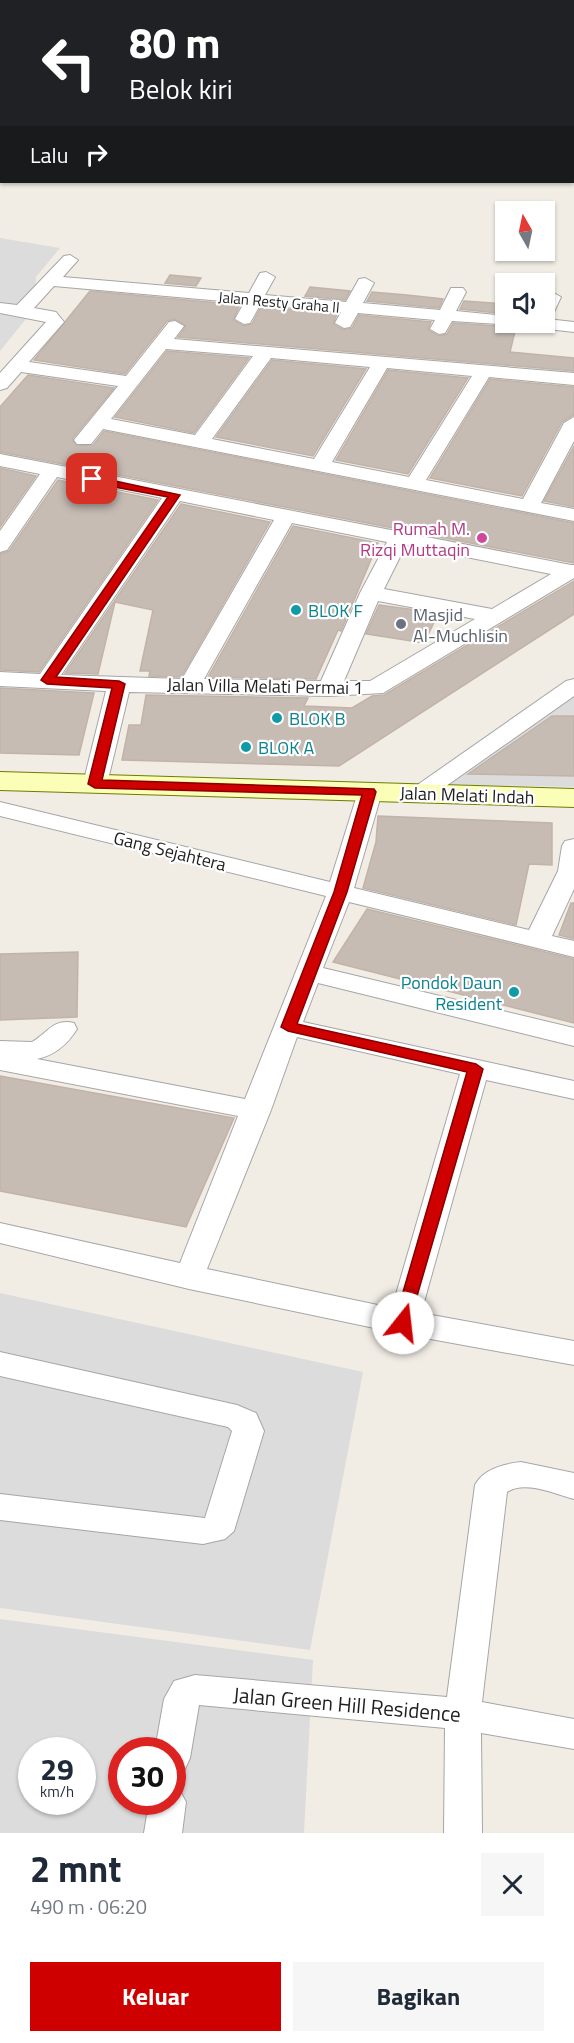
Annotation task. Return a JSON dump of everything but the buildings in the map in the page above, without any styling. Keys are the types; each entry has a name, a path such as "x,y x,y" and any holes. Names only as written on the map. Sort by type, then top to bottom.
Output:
{"main road":[{"name":"Jalan Melati Indah","path":"0,781 574,798"}],"street":[{"path":"21,311 70,260"},
{"path":"141,309 164,271"},
{"path":"244,318 266,277"},
{"name":"Jalan Resty Graha II","path":"52,281 495,320"},
{"path":"342,325 365,283"},
{"path":"437,333 457,292"},
{"path":"0,308 50,316 55,322 0,384"},
{"path":"555,325 574,327"},
{"path":"84,440 96,422 175,326"},
{"path":"534,342 537,333"},
{"path":"161,343 574,379"},
{"path":"200,442 266,352"},
{"path":"321,464 382,362"},
{"path":"17,366 130,382"},
{"path":"414,484 484,371"},
{"path":"96,422 574,515"},
{"path":"529,506 574,423"},
{"path":"0,460 51,472 287,515 399,539 572,571"},
{"path":"0,546 51,472"},
{"path":"47,680 174,495"},
{"path":"190,684 287,515"},
{"path":"328,689 371,593 399,539"},
{"name":"Jalan Villa Melati Permai 1","path":"0,679 328,689 375,687 572,571"},
{"path":"371,593 494,616"},
{"path":"95,784 119,684"},
{"path":"421,793 563,701 574,686"},
{"path":"189,1278 310,973 340,892 370,792"},
{"name":"Gang Sejahtera","path":"0,809 574,949"},
{"path":"537,940 573,863"},
{"path":"310,973 574,1037"},
{"path":"288,1027 574,1090"},
{"path":"0,1047 24,1052 48,1048 64,1029"},
{"path":"0,1061 257,1110"},
{"path":"403,1323 476,1069"},
{"path":"0,1233 189,1278 403,1323 574,1353"},
{"path":"0,1364 237,1417 245,1422 248,1431 222,1522 213,1530 203,1531 0,1507"},
{"path":"463,1833 462,1714 491,1485 504,1475 520,1473 574,1486"},
{"name":"Jalan Green Hill Residence","path":"176,1737 182,1699 187,1692 195,1690 462,1714 574,1734"},
{"path":"163,1833 165,1815"}],"shaded area":[{"path":"0,238 60,248 36,277 34,309 0,351"},
{"path":"574,691 574,787 434,784"},
{"path":"0,1293 363,1372 310,1650 0,1608"},
{"path":"0,1619 313,1660 304,1833 0,1833"}],"place":[{"name":"Rumah M. Rizqi Muttaqin","path":"482,538"},
{"name":"BLOK F","path":"296,610"},
{"name":"Masjid Al-Muchlisin","path":"401,624"},
{"name":"BLOK B","path":"277,718"},
{"name":"BLOK A","path":"246,747"},
{"name":"Pondok Daun Resident","path":"514,992"}],"route":[{"path":"92,479 174,495 47,680 119,684 95,784 370,792 340,892 288,1027 476,1069 403,1323"}]}
